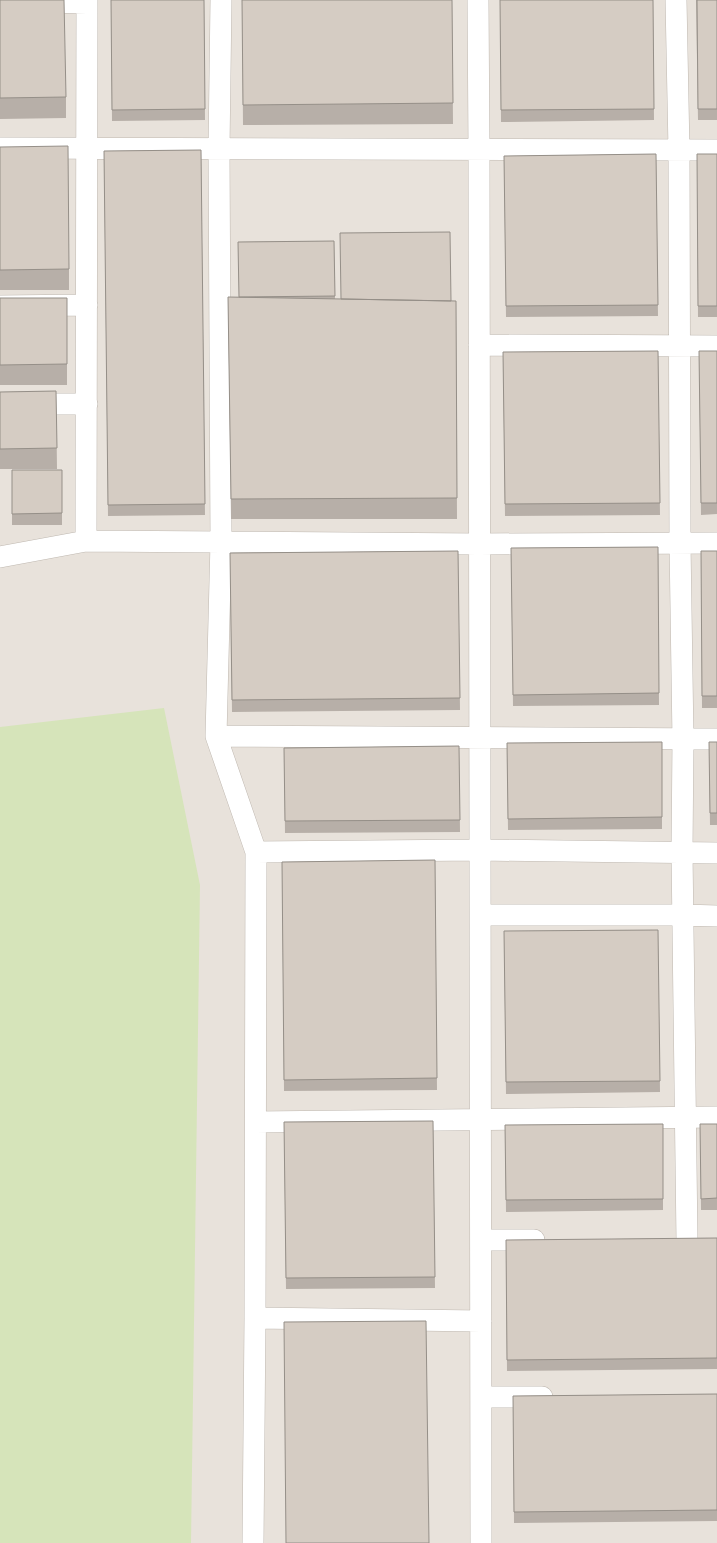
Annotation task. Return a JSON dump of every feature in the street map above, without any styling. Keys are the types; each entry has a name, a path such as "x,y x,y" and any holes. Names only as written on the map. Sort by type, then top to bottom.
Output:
{"street":[{"path":"221,0 219,149 221,542 216,736 256,852 256,1318 252,1543"},
{"path":"478,0 481,1543"},
{"path":"676,0 679,150 680,543 684,740 682,852 684,1118 679,1240 709,1240"},
{"path":"0,1 87,1 86,541"},
{"path":"0,148 87,147 219,149 717,150"},
{"path":"0,306 87,305"},
{"path":"479,345 717,346"},
{"path":"0,404 87,404"},
{"path":"0,557 86,541 479,544 717,543"},
{"path":"216,736 480,739 717,739"},
{"path":"256,852 480,850 717,853"},
{"path":"480,916 717,916"},
{"path":"256,1122 717,1117"},
{"path":"481,1240 552,1240"},
{"path":"256,1318 481,1321"},
{"path":"481,1397 560,1396"}],"shaded area":[{"path":"0,0 717,0 717,1543 0,1543"}],"green space":[{"path":"164,708 200,885 191,1543 0,1543 0,727"}],"building":[{"path":"0,0 64,0 66,97 0,98"},
{"path":"111,0 204,0 205,109 112,110"},
{"path":"242,0 452,0 453,103 243,105"},
{"path":"500,0 653,0 654,109 501,110"},
{"path":"697,0 717,0 717,109 698,109"},
{"path":"68,146 69,269 0,270 0,147"},
{"path":"201,150 205,504 108,505 104,151"},
{"path":"656,154 658,305 506,306 504,156"},
{"path":"697,154 717,154 717,306 698,306"},
{"path":"450,232 451,301 341,299 340,233"},
{"path":"334,241 335,296 239,297 238,242"},
{"path":"228,297 456,301 457,498 231,499"},
{"path":"0,298 67,298 67,364 0,365"},
{"path":"658,351 660,503 505,504 503,352"},
{"path":"699,351 717,351 717,503 701,503"},
{"path":"56,391 57,448 0,449 0,392"},
{"path":"12,470 62,470 62,513 12,514"},
{"path":"658,547 659,693 513,695 511,548"},
{"path":"458,551 460,698 232,700 230,553"},
{"path":"701,551 717,551 717,696 702,696"},
{"path":"662,742 662,817 508,819 507,743"},
{"path":"709,742 717,742 717,813 710,813"},
{"path":"459,746 460,820 285,821 284,748"},
{"path":"435,860 437,1078 284,1080 282,862"},
{"path":"658,930 660,1081 506,1082 504,931"},
{"path":"433,1121 435,1277 286,1278 284,1122"},
{"path":"663,1124 663,1199 506,1200 505,1125"},
{"path":"700,1124 717,1124 717,1198 701,1199"},
{"path":"717,1238 717,1358 507,1360 506,1240"},
{"path":"426,1321 429,1543 286,1543 284,1322"},
{"path":"717,1394 717,1510 514,1512 513,1396"}]}
